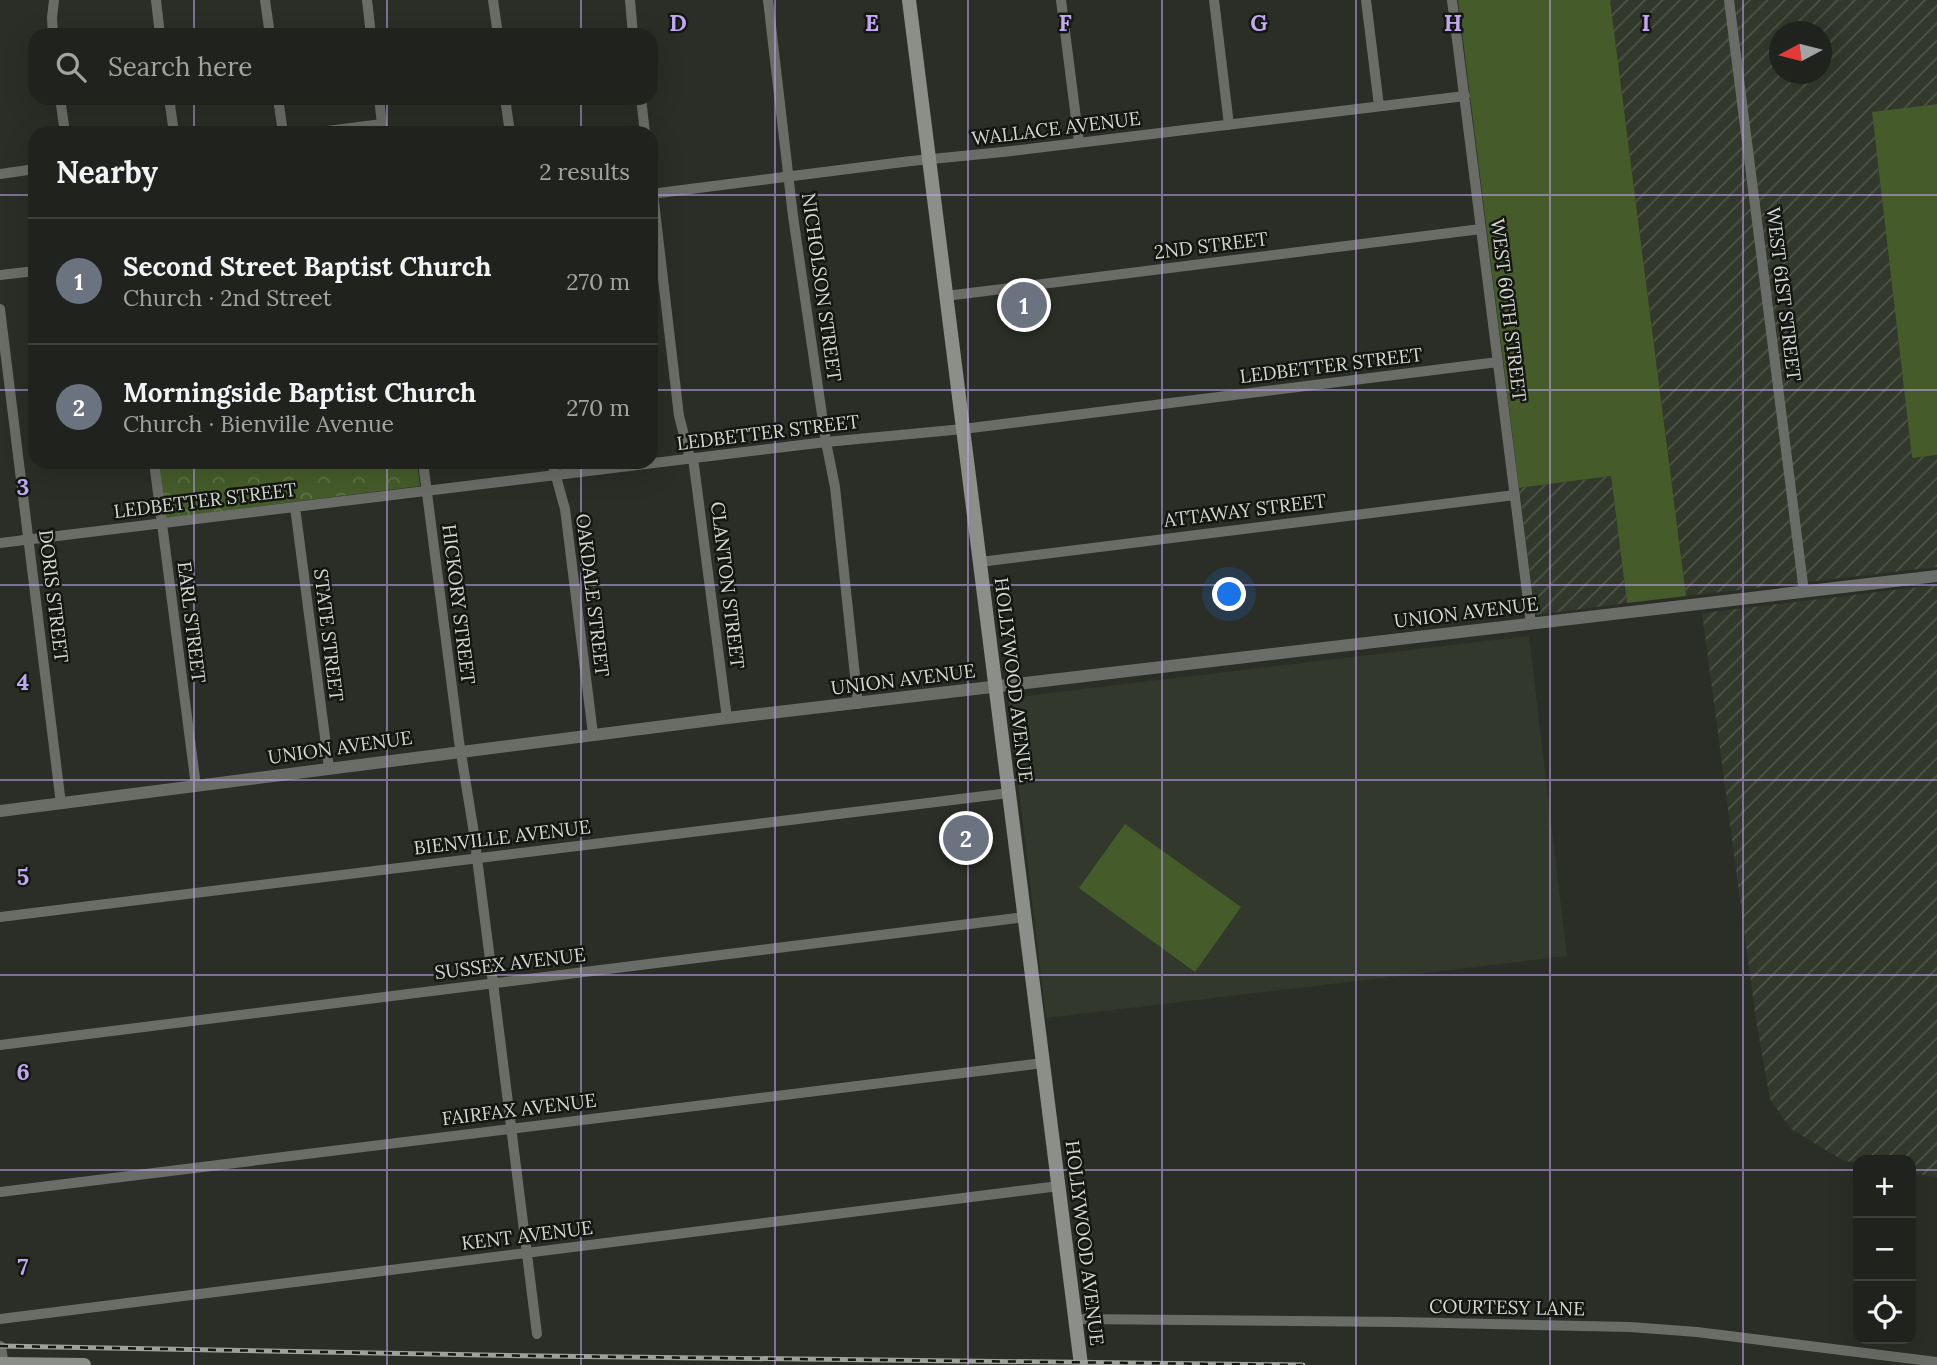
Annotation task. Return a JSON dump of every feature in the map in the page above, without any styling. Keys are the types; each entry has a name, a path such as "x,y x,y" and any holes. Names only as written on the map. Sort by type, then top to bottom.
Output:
{"main road":[{"name":"HOLLYWOOD AVENUE","path":"909,0 1081,1365"},
{"path":"2,1364 84,1365"}],"street":[{"path":"53,28 54,0 61,0"},
{"path":"156,0 159,28"},
{"path":"265,0 269,28"},
{"path":"367,0 371,28"},
{"path":"493,0 497,28"},
{"path":"629,0 633,28"},
{"name":"NICHOLSON STREET","path":"768,0 793,216 835,487 858,704"},
{"path":"1061,0 1079,142"},
{"path":"1214,0 1229,125"},
{"path":"1366,0 1379,106"},
{"name":"WEST 60TH STREET","path":"1452,0 1531,624"},
{"name":"WEST 61ST STREET","path":"1729,0 1804,592"},
{"name":"WALLACE AVENUE","path":"658,193 1465,96"},
{"path":"61,105 64,126"},
{"path":"170,105 173,126"},
{"path":"279,105 282,126"},
{"path":"380,105 383,126"},
{"path":"506,105 509,126"},
{"path":"641,105 644,126"},
{"path":"0,174 28,170"},
{"name":"2ND STREET","path":"946,296 1481,229"},
{"name":"CLANTON STREET","path":"658,245 678,416 691,458 727,718"},
{"path":"0,275 28,272"},
{"name":"DORIS STREET","path":"0,309 61,804"},
{"name":"LEDBETTER STREET","path":"658,462 963,429 1498,362"},
{"name":"EARL STREET","path":"155,469 196,786"},
{"name":"HICKORY STREET","path":"425,469 494,983 537,1334"},
{"name":"OAKDALE STREET","path":"554,469 565,509 593,734"},
{"name":"LEDBETTER STREET","path":"0,543 598,469"},
{"name":"ATTAWAY STREET","path":"980,562 1515,495"},
{"name":"STATE STREET","path":"295,507 329,768"},
{"name":"UNION AVENUE","path":"0,811 461,750 1937,576"},
{"name":"BIENVILLE AVENUE","path":"0,917 1009,793"},
{"name":"SUSSEX AVENUE","path":"0,1045 1025,917"},
{"name":"FAIRFAX AVENUE","path":"0,1192 1043,1063"},
{"name":"KENT AVENUE","path":"0,1319 1059,1186"},
{"name":"COURTESY LANE","path":"1075,1319 1630,1327 1697,1332 1937,1362"},
{"path":"0,1347 2,1364"}],"shaded area":[{"path":"1610,0 1937,0 1937,104 1872,112 1912,458 1937,455 1937,567 1686,596"},
{"path":"1611,476 1627,603 1535,615 1519,488"},
{"path":"1937,585 1937,1177 1916,1174 1916,1155 1853,1155 1853,1162 1844,1161 1791,1129 1770,1099 1756,1020 1702,613"},
{"path":"1529,636 1567,956 1046,1018 1008,698"}],"green space":[{"path":"1458,0 1610,0 1686,596 1627,603 1611,476 1519,488"},
{"path":"1937,104 1937,455 1912,458 1872,112"},
{"path":"159,469 418,469 420,486 166,518"},
{"path":"1125,824 1241,907 1195,972 1079,888"}],"railway":[{"path":"0,1346 540,1356 1303,1365"}],"place":[{"name":"Second Street Baptist Church","path":"1024,305"},
{"name":"Morningside Baptist Church","path":"966,838"}]}
